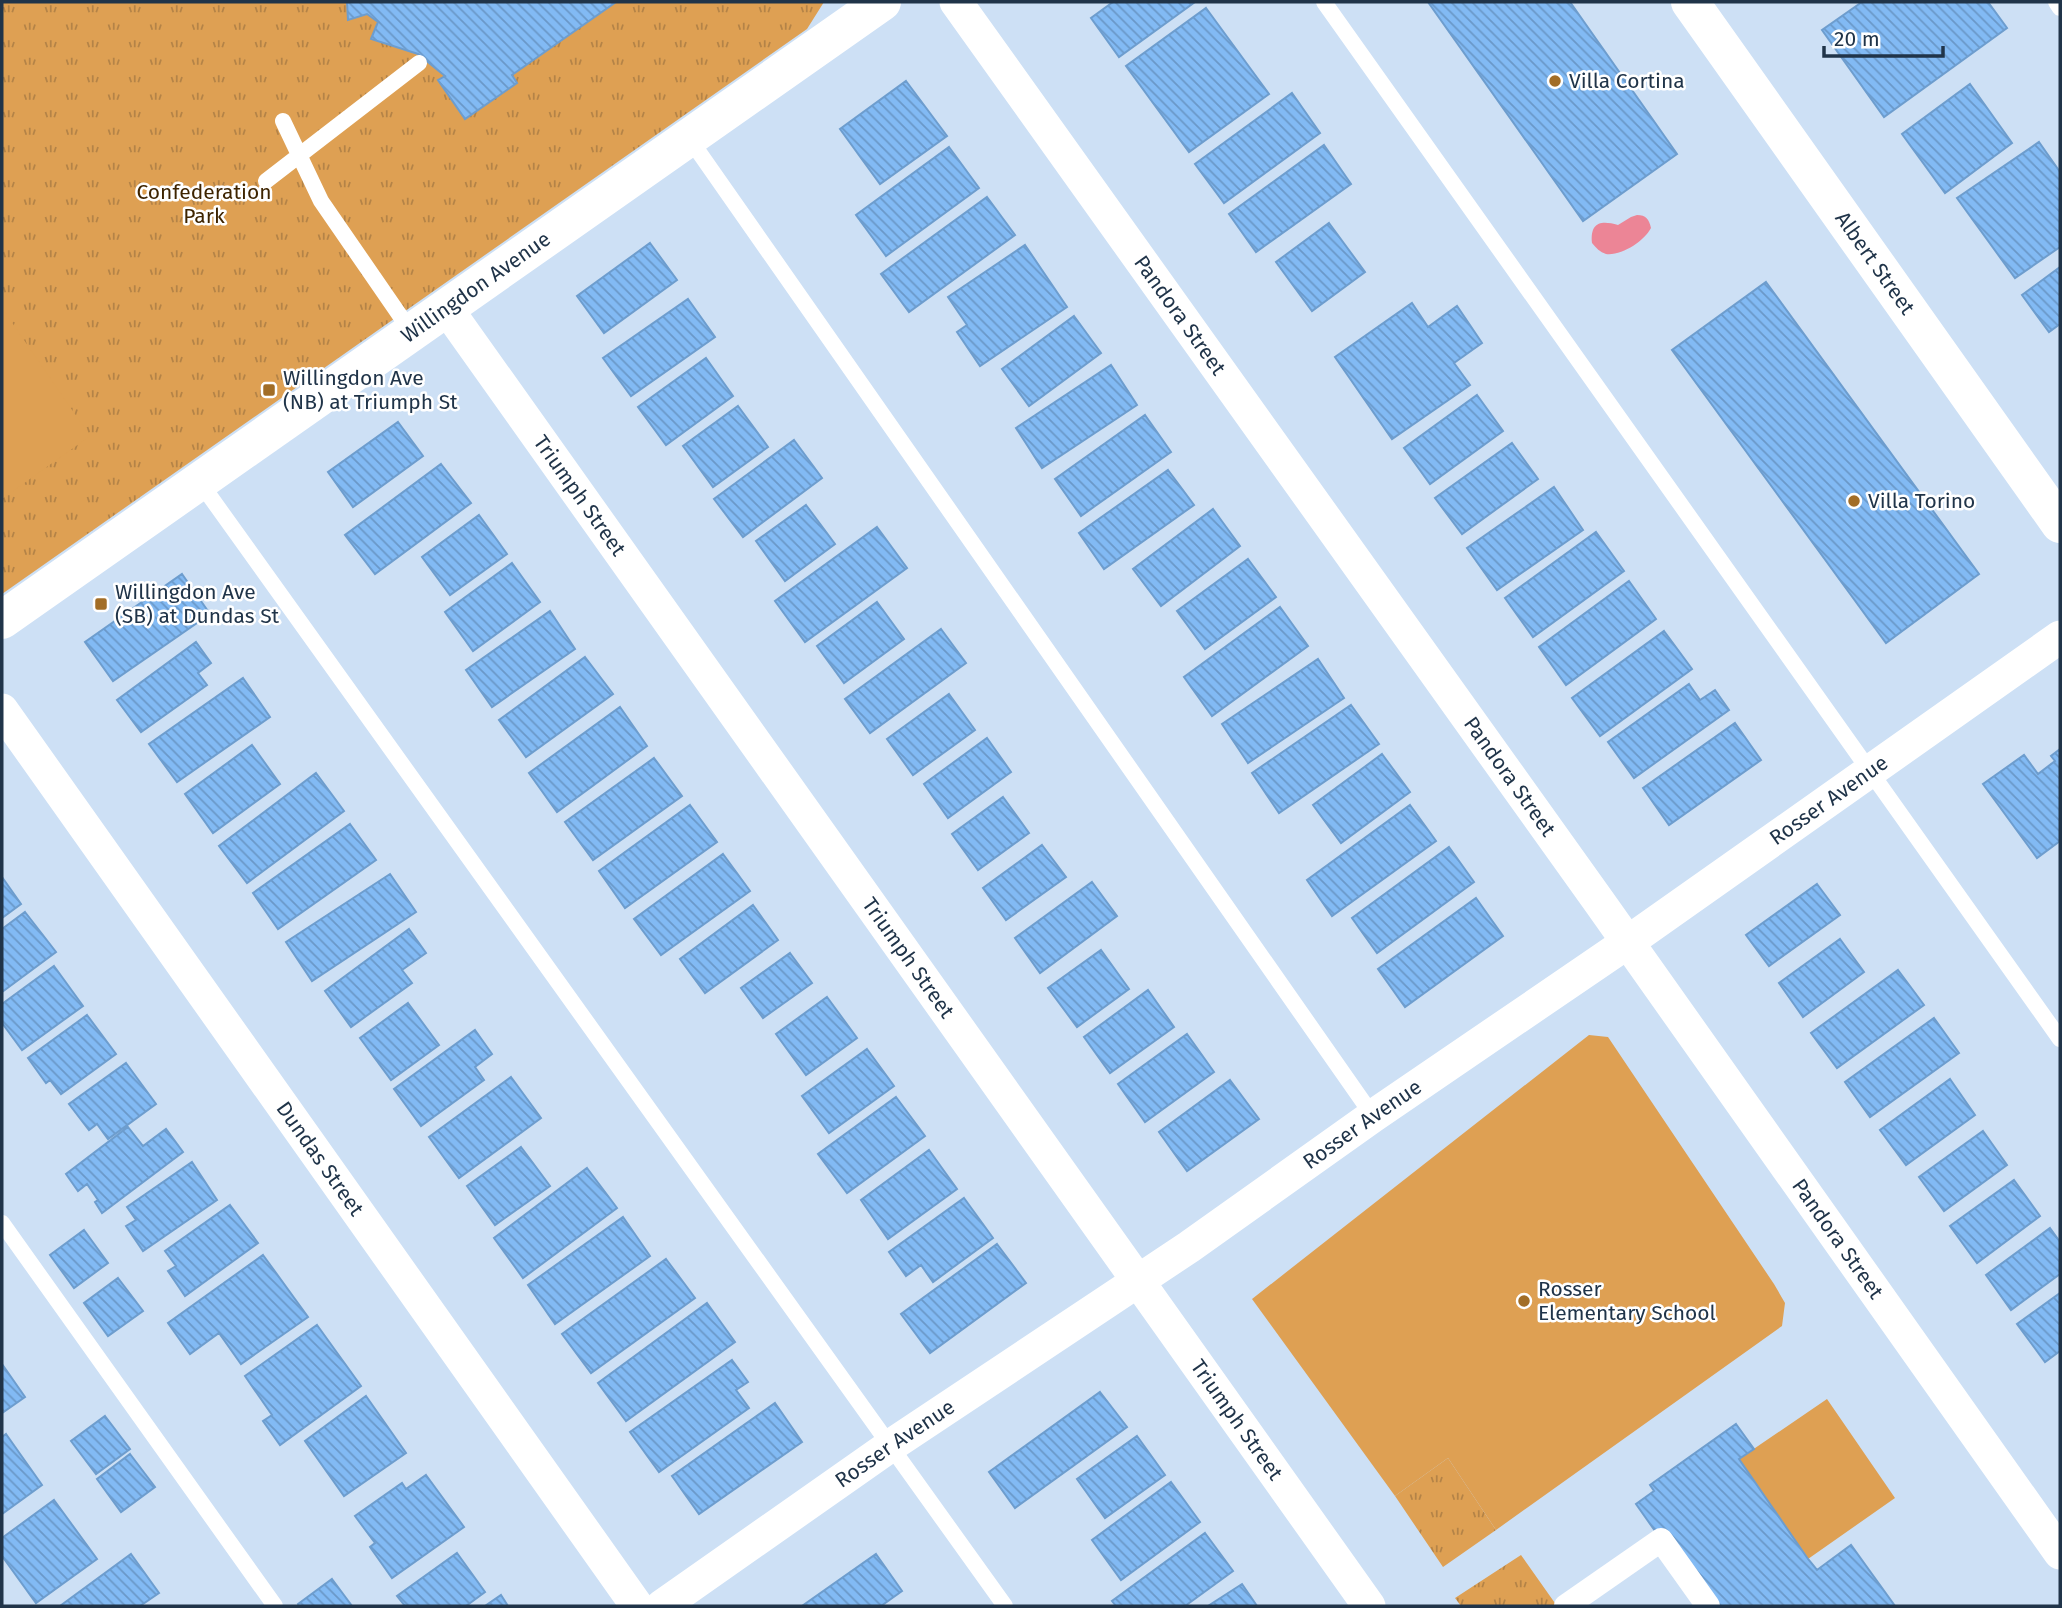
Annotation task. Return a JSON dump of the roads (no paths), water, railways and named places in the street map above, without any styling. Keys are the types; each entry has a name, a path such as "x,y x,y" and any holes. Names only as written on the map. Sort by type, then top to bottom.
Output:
{"street":[{"name":"Willingdon Avenue","path":"2,620 882,2"},
{"name":"Pandora Street","path":"956,2 1628,942 2060,1553"},
{"name":"Albert Street","path":"1690,2 2060,524"},
{"name":"Triumph Street","path":"447,309 1369,1606"},
{"name":"Rosser Avenue","path":"662,1606 890,1446 1138,1281 1628,942 2060,637"},
{"name":"Dundas Street","path":"2,710 637,1606"},
{"path":"1566,1606 1661,1540 1708,1606"}],"lane":[{"path":"1324,2 2060,1039"},
{"path":"2056,2 2060,8"},
{"path":"266,181 419,63"},
{"path":"283,121 327,211 384,289 412,333"},
{"path":"689,138 1373,1116"},
{"path":"199,481 1006,1606"},
{"path":"2,1223 275,1606"}],"place":[{"name":"Villa Cortina","path":"1555,81"},
{"name":"Willingdon Ave (NB) at Triumph St","path":"269,390"},
{"name":"Villa Torino","path":"1854,501"},
{"name":"Willingdon Ave (SB) at Dundas St","path":"101,604"},
{"name":"Rosser Elementary School","path":"1524,1301"}],"park label":[{"name":"Confederation Park","path":"204,204"}]}
